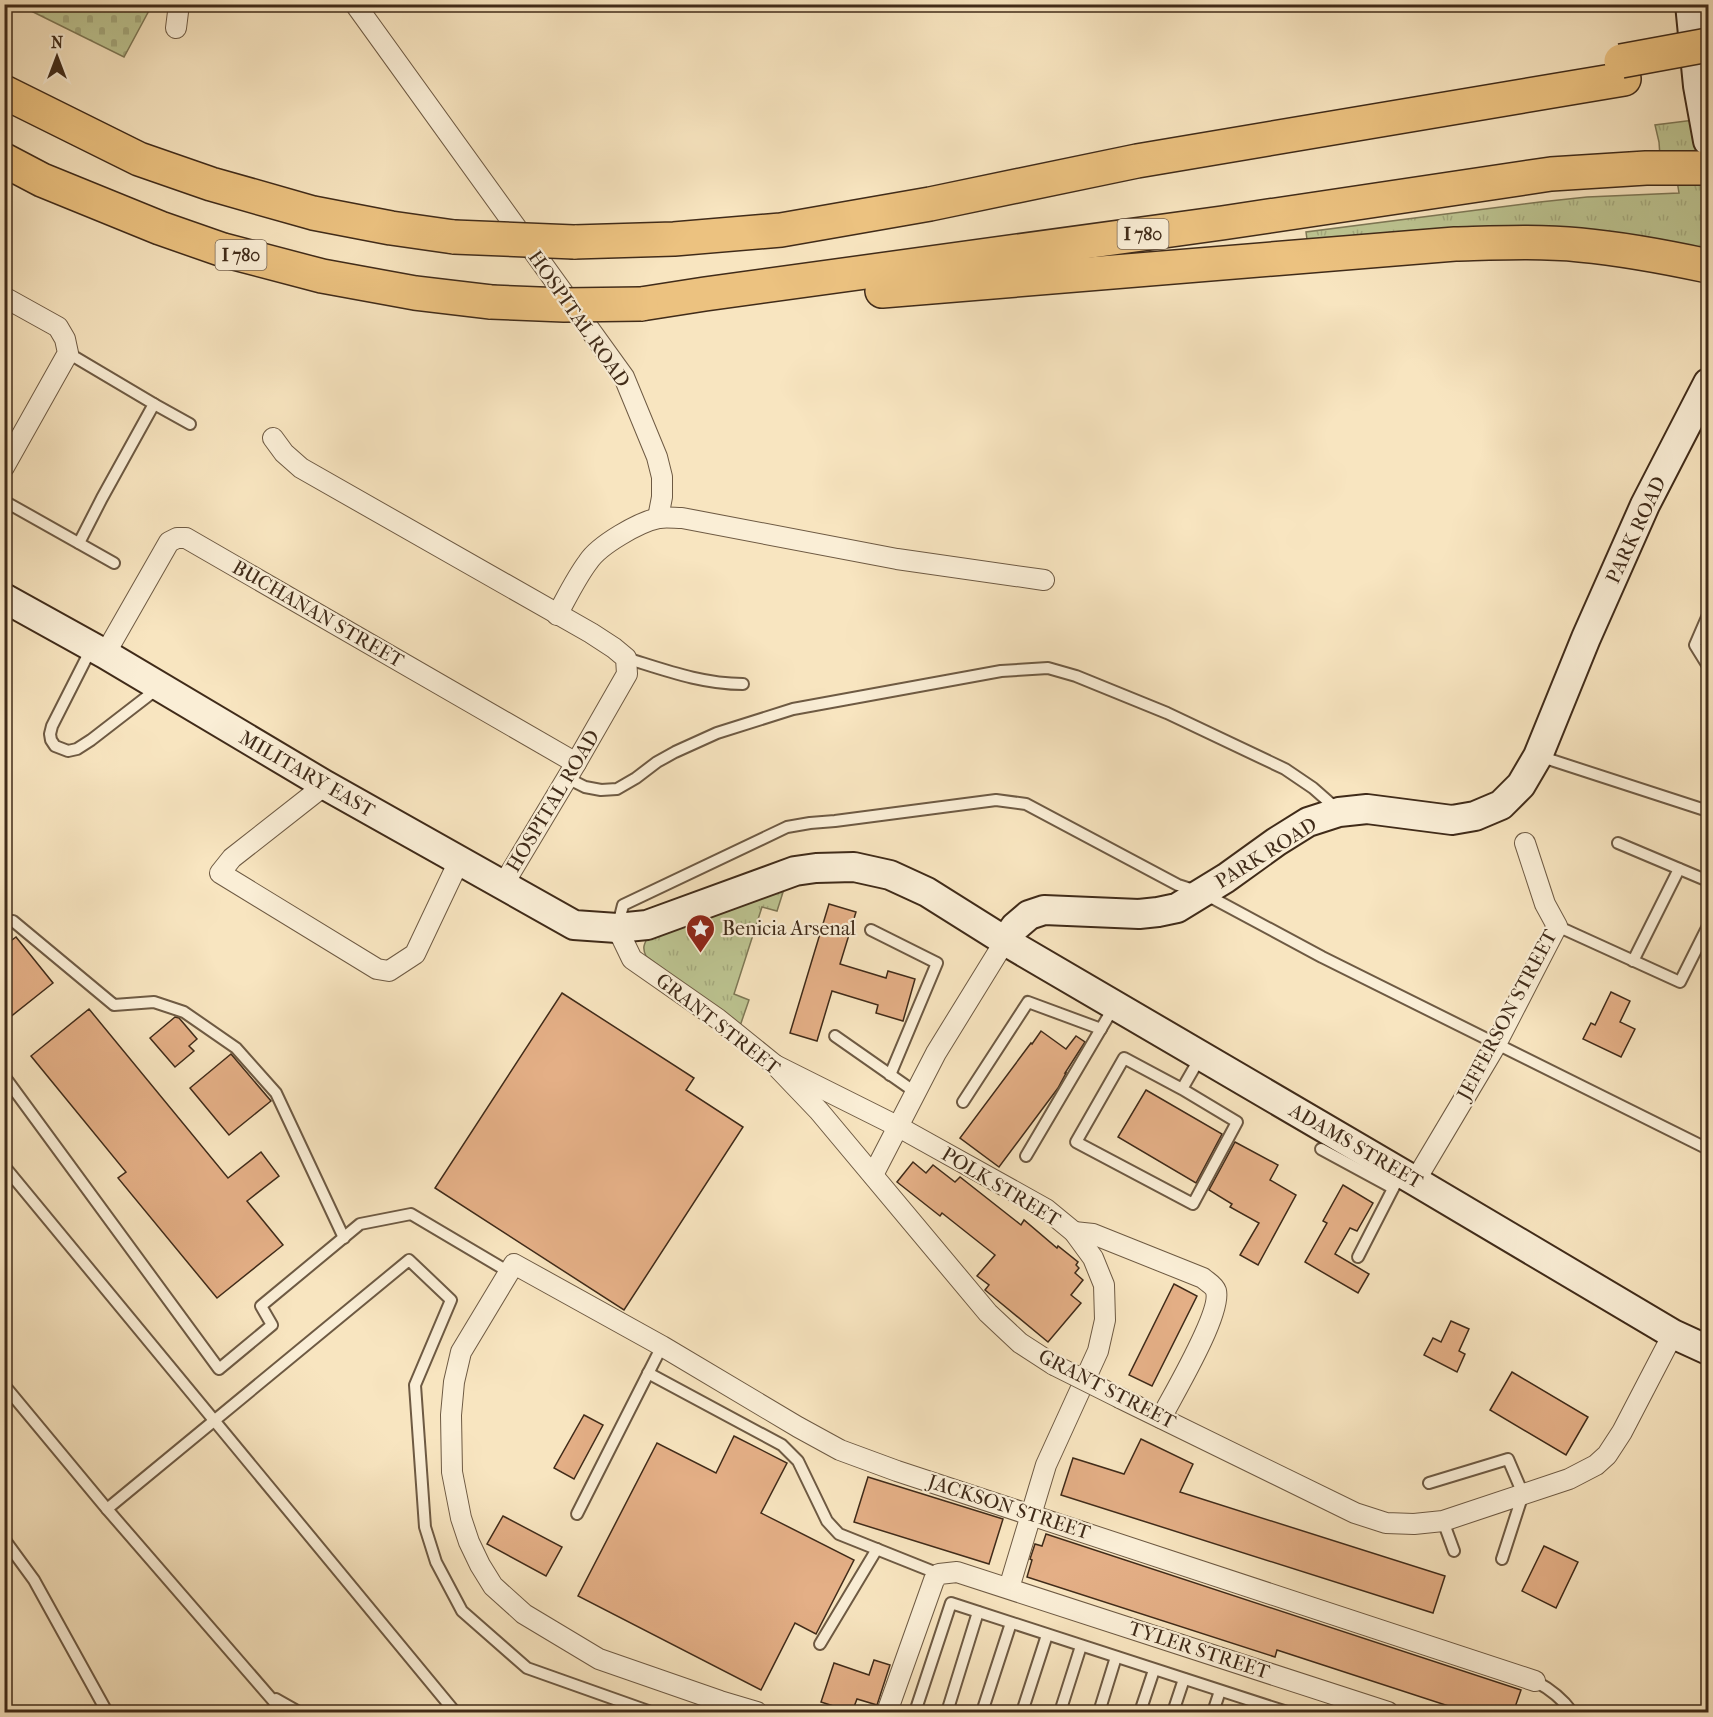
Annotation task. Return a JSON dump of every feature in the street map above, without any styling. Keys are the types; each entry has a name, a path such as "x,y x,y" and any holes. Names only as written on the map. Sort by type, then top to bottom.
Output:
{"highway":[{"path":"4,92 139,159 211,184 313,213 453,237 574,242 674,239 781,230 930,204 1137,161 1293,134 1623,70 1708,45"},
{"path":"1623,70 1708,65"},
{"name":"I 780","path":"4,160 42,180 160,228 223,250 322,276 415,293 491,302 564,305 640,304 1222,223 1551,174 1646,168 1708,168"},
{"path":"640,304 708,307 785,298 1455,244 1521,242 1580,244 1640,252 1708,266"}],"street":[{"path":"176,28 179,4"},
{"name":"HOSPITAL ROAD","path":"355,4 624,377 657,457 662,477 662,497 658,519"},
{"path":"1694,10 1698,86 1708,141"},
{"path":"4,297 58,327 65,339 68,353 7,456"},
{"name":"PARK ROAD","path":"873,1175 936,1053 1005,941 1015,927 1029,915 1044,910 1139,914 1176,908 1203,893 1275,842 1308,822 1340,812 1376,810 1452,820 1476,816 1501,805 1521,786 1538,756 1586,638 1645,505 1708,383"},
{"path":"273,438 284,453 301,468 591,633 626,658"},
{"path":"557,615 588,560 611,540 658,519 682,518 897,559 1044,580"},
{"name":"BUCHANAN STREET","path":"99,650 170,542 177,538 186,538 572,771"},
{"name":"MILITARY EAST","path":"4,598 99,650 325,785 574,925 617,928"},
{"name":"HOSPITAL ROAD","path":"503,885 627,674 626,658"},
{"path":"325,785 232,858 220,873 377,969 389,971 415,954 465,864"},
{"name":"JEFFERSON STREET","path":"1403,1180 1496,1043 1557,926 1545,904 1525,843"},
{"path":"617,928 647,925 795,871 854,867 890,875 927,892 1005,941"},
{"name":"GRANT STREET","path":"617,928 632,959 718,1019 776,1065 819,1111 987,1313 1020,1343 1054,1365 1355,1513 1386,1522 1414,1524 1443,1521 1569,1479 1596,1465 1607,1455 1622,1432 1673,1334"},
{"name":"ADAMS STREET","path":"1005,941 1201,1055 1403,1180 1673,1334 1708,1350"},
{"name":"POLK STREET","path":"776,1065 897,1126 1046,1209 1074,1232 1093,1258 1104,1285 1105,1320 1098,1351 1046,1466 1009,1588"},
{"path":"1074,1232 1093,1234 1203,1278 1216,1291 1214,1310 1208,1327 1161,1418"},
{"path":"512,1268 461,1352 453,1382 452,1472 461,1518 480,1565 493,1586 524,1614 599,1659 757,1713"},
{"name":"JACKSON STREET","path":"512,1268 662,1346 840,1450 897,1471 1535,1681"},
{"path":"887,1713 934,1580 939,1574 957,1572 1009,1588"},
{"name":"TYLER STREET","path":"1009,1588 1388,1713"}],"lane":[{"path":"68,353 190,424"},
{"path":"79,543 154,404"},
{"path":"4,501 114,563"},
{"path":"1708,615 1695,645 1708,666"},
{"path":"99,650 52,726 50,734 55,746 68,751 76,749 160,687"},
{"path":"626,658 687,677 723,684 743,684"},
{"path":"572,771 585,787 601,790 617,789 675,752 717,733 793,709 1001,670 1048,668 1076,676 1167,713 1285,769 1313,788 1340,812"},
{"path":"1538,756 1708,811"},
{"path":"617,928 623,905 787,827 996,800 1026,804 1178,885 1203,893 1322,957 1708,1149"},
{"path":"1618,843 1708,881"},
{"path":"1633,961 1679,869"},
{"path":"4,921 13,921 114,1005 154,1002 184,1012 236,1048 276,1093 344,1238"},
{"path":"1557,926 1680,982 1708,926"},
{"path":"871,930 937,963 890,1075"},
{"path":"963,1102 1028,1002 1101,1029"},
{"path":"1026,1156 1115,1005"},
{"path":"835,1036 915,1092"},
{"path":"1182,1089 1201,1055"},
{"path":"1124,1058 1182,1089 1237,1122 1193,1204 1076,1142 1124,1058"},
{"path":"4,1077 219,1369 272,1325 261,1306 360,1224 411,1214 512,1268"},
{"path":"1321,1149 1403,1180 1358,1257"},
{"path":"4,1166 455,1713"},
{"path":"107,1509 409,1260 451,1300 415,1384 425,1527 436,1562 462,1611 527,1668 651,1713"},
{"path":"577,1514 662,1346"},
{"path":"648,1373 782,1445 798,1461 827,1521 839,1534 939,1574"},
{"path":"4,1385 107,1509 283,1713"},
{"path":"1429,1483 1508,1459 1523,1494 1502,1558"},
{"path":"1443,1521 1454,1551"},
{"path":"4,1539 34,1580 107,1713"},
{"path":"820,1644 877,1549"},
{"path":"915,1713 951,1603 1220,1691 1255,1708 1287,1713"},
{"path":"947,1713 978,1612"},
{"path":"982,1713 1011,1623"},
{"path":"1022,1713 1047,1635"},
{"path":"1060,1713 1081,1646"},
{"path":"1099,1713 1116,1657"},
{"path":"1140,1713 1154,1670"},
{"path":"1173,1713 1184,1679"},
{"path":"1535,1681 1555,1694 1572,1713"},
{"path":"1213,1713 1220,1691"},
{"path":"270,1696 299,1713"}],"green space":[{"path":"19,5 152,5 124,57"},
{"path":"1694,120 1708,175 1708,254 1308,247 1306,232 1587,197 1679,193 1673,156 1660,156 1655,125"},
{"path":"785,886 777,911 762,907 734,994 749,1000 740,1026 646,956 644,946 648,937"}],"building":[{"path":"829,904 856,912 840,964 886,978 888,971 915,979 903,1021 876,1013 878,1005 832,991 817,1041 790,1033"},
{"path":"16,937 53,983 4,1022 4,946"},
{"path":"1611,992 1630,1001 1620,1022 1635,1029 1621,1057 1583,1039 1591,1023 1595,1025"},
{"path":"562,993 694,1078 686,1090 743,1127 624,1310 435,1188"},
{"path":"89,1009 228,1178 261,1152 279,1176 247,1201 283,1245 217,1298 118,1178 126,1172 31,1056"},
{"path":"175,1017 179,1018 197,1039 189,1046 194,1051 175,1067 150,1038"},
{"path":"1041,1031 1066,1049 1076,1036 1085,1042 1058,1088 999,1167 960,1138"},
{"path":"231,1054 271,1101 229,1135 190,1088"},
{"path":"1146,1090 1222,1134 1196,1183 1118,1137"},
{"path":"1235,1142 1278,1165 1270,1180 1296,1195 1258,1265 1240,1255 1259,1223 1230,1207 1232,1204 1209,1190"},
{"path":"913,1162 926,1173 933,1165 955,1182 960,1177 1021,1225 1024,1220 1057,1248 1058,1246 1078,1262 1076,1265 1079,1268 1075,1273 1083,1280 1071,1295 1081,1303 1048,1342 985,1290 989,1285 977,1276 995,1255 942,1213 940,1216 897,1182"},
{"path":"1343,1185 1373,1203 1357,1231 1350,1228 1335,1254 1369,1274 1358,1293 1305,1262 1327,1223 1323,1221"},
{"path":"1174,1284 1197,1296 1152,1386 1129,1375"},
{"path":"1451,1321 1469,1329 1459,1351 1465,1354 1457,1372 1424,1355 1433,1338 1441,1342"},
{"path":"1512,1372 1588,1417 1566,1455 1490,1410"},
{"path":"584,1415 603,1425 574,1479 554,1468"},
{"path":"734,1436 787,1463 761,1513 854,1560 816,1634 795,1623 761,1690 578,1596 657,1443 716,1473"},
{"path":"1141,1439 1193,1464 1180,1492 1445,1576 1433,1613 1061,1495 1073,1458 1124,1474"},
{"path":"868,1477 1003,1519 989,1564 854,1522"},
{"path":"503,1516 562,1547 546,1576 487,1544"},
{"path":"1046,1534 1521,1690 1513,1713 1470,1713 1277,1650 1275,1657 1027,1577 1035,1544 1042,1546"},
{"path":"1544,1546 1578,1562 1556,1608 1522,1591"},
{"path":"874,1660 890,1665 877,1705 857,1699 852,1712 821,1702 834,1663 869,1675"}],"place":[{"name":"Benicia Arsenal","path":"701,954"}]}
